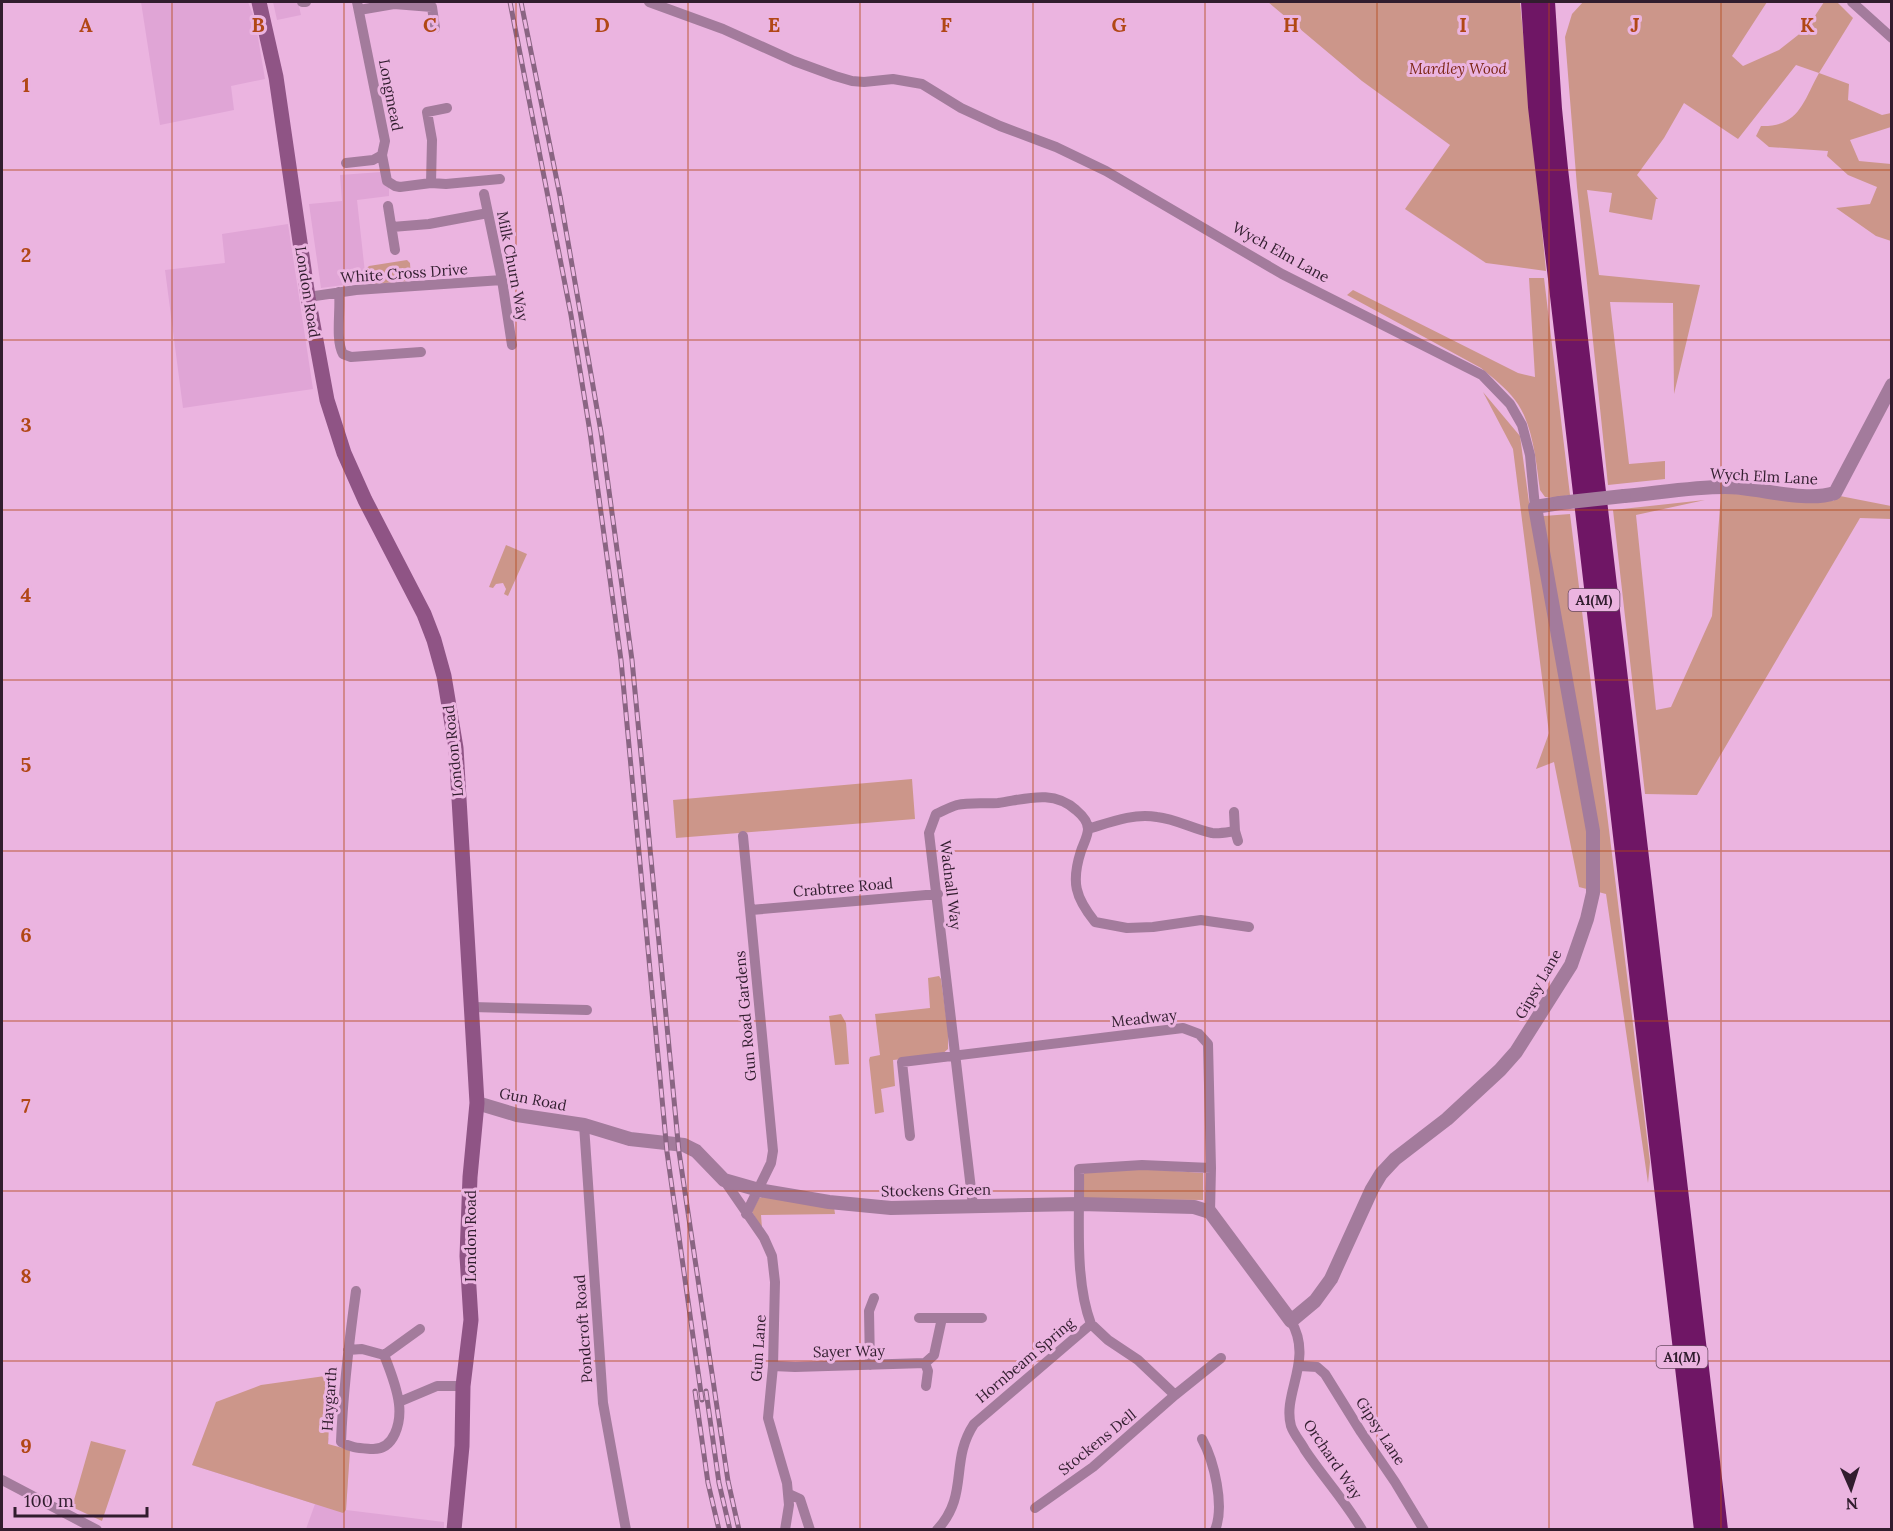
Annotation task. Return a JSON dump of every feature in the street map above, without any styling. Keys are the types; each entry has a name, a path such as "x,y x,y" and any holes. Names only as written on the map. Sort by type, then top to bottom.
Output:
{"highway":[{"name":"A1(M)","path":"1530,2 1538,119 1703,1530"},
{"name":"A1(M)","path":"1546,2 1556,133 1719,1530"}],"main road":[{"name":"London Road","path":"259,2 276,77 308,297 327,400 344,453 381,534 424,615 444,676 456,748 477,1102 470,1177 467,1256 471,1320 454,1530"}],"street":[{"name":"Wych Elm Lane","path":"649,2 723,29 834,76 864,82 893,79 922,84 961,108 1000,126 1056,147 1106,171 1282,274 1482,375 1510,404 1522,425 1530,455 1535,507 1624,495 1725,487 1810,496 1835,493 1892,385"},
{"path":"1852,2 1892,38"},
{"name":"Longmead","path":"431,183 400,187 391,184 385,177 382,155 385,141 358,6 394,4 432,7 435,28"},
{"path":"447,108 427,112 432,140 431,183 446,184 500,179"},
{"path":"346,163 373,160 382,155"},
{"name":"Milk Churn Way","path":"484,194 502,280 512,345"},
{"path":"388,206 395,250"},
{"path":"392,227 429,224 488,213"},
{"name":"White Cross Drive","path":"308,297 339,292 502,280"},
{"path":"339,292 341,307 339,339 344,354 351,357 421,352"},
{"name":"Gipsy Lane","path":"1291,1321 1315,1301 1331,1279 1372,1189 1382,1174 1395,1159 1446,1119 1500,1070 1516,1052 1571,965 1587,919 1593,893 1593,831 1535,507"},
{"name":"Wadnall Way","path":"974,1206 929,833 936,814 958,804 995,803 1043,796 1055,798 1071,806 1084,818 1088,829"},
{"path":"1234,812 1237,836 1213,833 1169,819 1143,816 1128,817 1088,829 1077,867 1075,885 1079,901 1095,922 1127,928 1153,927 1201,920 1249,927"},
{"name":"Gun Road Gardens","path":"743,836 752,910 756,986 773,1151 771,1163 746,1214"},
{"name":"Crabtree Road","path":"752,910 938,894"},
{"path":"472,1007 587,1010"},
{"name":"Meadway","path":"910,1136 902,1062 1183,1028 1199,1034 1208,1044 1210,1059 1210,1212"},
{"name":"Gun Road","path":"477,1102 517,1115 584,1125 630,1139 684,1144 696,1151 724,1180"},
{"name":"Pondcroft Road","path":"584,1125 603,1403 626,1530"},
{"path":"1080,1204 1079,1169 1142,1165 1211,1168"},
{"name":"Stockens Green","path":"724,1180 759,1190 829,1202 891,1208 1080,1204 1194,1207 1210,1212"},
{"name":"Gun Lane","path":"724,1180 770,1248 774,1266 776,1315 768,1418 789,1494 785,1530"},
{"name":"Hornbeam Spring","path":"937,1530 950,1512 955,1500 962,1446 974,1424 1091,1324 1083,1296 1080,1204"},
{"path":"1210,1212 1291,1321 1297,1341 1300,1366"},
{"path":"348,1350 356,1291"},
{"path":"870,1365 869,1311 874,1298"},
{"path":"919,1318 982,1318"},
{"path":"926,1386 928,1371 925,1363 934,1355 942,1318"},
{"path":"1091,1324 1108,1340 1138,1360 1175,1395"},
{"path":"384,1355 420,1329"},
{"name":"Haygarth","path":"362,1349 384,1355 399,1402 398,1426 392,1440 386,1446 377,1449 349,1447 341,1442 348,1350 362,1349"},
{"name":"Stockens Dell","path":"1035,1508 1093,1467 1221,1358"},
{"name":"Sayer Way","path":"773,1366 925,1363"},
{"name":"Gipsy Lane","path":"1300,1366 1317,1367 1325,1374 1424,1530"},
{"name":"Orchard Way","path":"1300,1366 1290,1407 1292,1429 1316,1467 1362,1530"},
{"path":"399,1402 437,1386 464,1386"},
{"path":"1202,1439 1215,1473 1219,1516 1215,1530"},
{"path":"2,1480 97,1530"},
{"path":"789,1494 800,1499 810,1530"}],"shaded area":[{"path":"141,2 248,2 255,20 265,79 231,86 234,110 160,125"},
{"path":"273,2 298,2 301,15 277,20"},
{"path":"381,172 389,187 389,196 357,200 366,282 321,288 309,204 342,201 340,175"},
{"path":"288,224 313,389 183,408 165,270 225,263 222,234"},
{"path":"329,1438 328,1445 350,1450 346,1510 444,1522 444,1529 306,1529 315,1504 192,1465"}],"green space":[{"name":"Mardley Wood","path":"1268,2 1520,2 1546,271 1486,263 1405,209 1450,145 1362,81"},
{"path":"1583,2 1767,2 1732,56 1743,66 1779,50 1807,28 1824,2 1837,2 1853,18 1819,73 1796,65 1738,139 1684,103 1664,138 1637,175 1658,199 1656,199 1652,220 1609,212 1612,193 1587,190 1599,275 1700,285 1674,394 1673,303 1610,302 1629,464 1665,461 1665,479 1608,485 1577,187 1565,37 1572,14"},
{"path":"1819,73 1849,84 1848,100 1882,115 1891,113 1891,127 1850,140 1859,161 1891,164 1891,241 1876,236 1836,208 1870,204 1877,187 1848,175 1827,156 1828,151 1769,147 1756,136 1761,126 1784,122 1798,111"},
{"path":"407,260 410,263 411,278 409,281 371,284 369,282 367,268 369,266"},
{"path":"1529,278 1544,278 1570,495 1554,498 1545,497 1540,490 1530,431 1521,409 1503,387 1481,368 1347,295 1353,290 1518,373 1535,377"},
{"path":"1483,392 1520,436 1531,517 1570,514 1650,1162 1648,1183 1606,894 1579,887 1554,762 1536,769 1549,733 1513,449"},
{"path":"1721,493 1833,501 1840,496 1891,506 1891,519 1860,518 1697,795 1645,794 1613,510 1705,500 1636,515 1656,710 1671,707 1712,616"},
{"path":"506,545 527,554 508,596 504,594 506,589 503,583 496,584 493,588 489,587"},
{"path":"912,779 915,819 676,838 673,800"},
{"path":"939,976 948,1030 948,1049 941,1055 893,1060 895,1086 881,1089 884,1112 875,1114 869,1060 870,1057 880,1055 875,1014 930,1008 928,978"},
{"path":"841,1014 846,1023 849,1064 835,1065 829,1016"},
{"path":"1145,1169 1203,1173 1203,1200 1083,1199 1084,1173"},
{"path":"759,1198 834,1207 835,1214 761,1215 762,1228 752,1212"},
{"path":"332,1375 328,1444 350,1450 346,1510 343,1513 192,1465 216,1402 261,1385"},
{"path":"91,1441 126,1450 102,1521 72,1507"}],"railway":[{"path":"510,2 571,315 590,432 621,660 667,1152 702,1400"},
{"path":"521,2 560,196 601,432 632,660 679,1152 728,1481 739,1530"},
{"path":"695,1391 708,1483 719,1530"},
{"path":"706,1391 719,1483 730,1530"}]}
